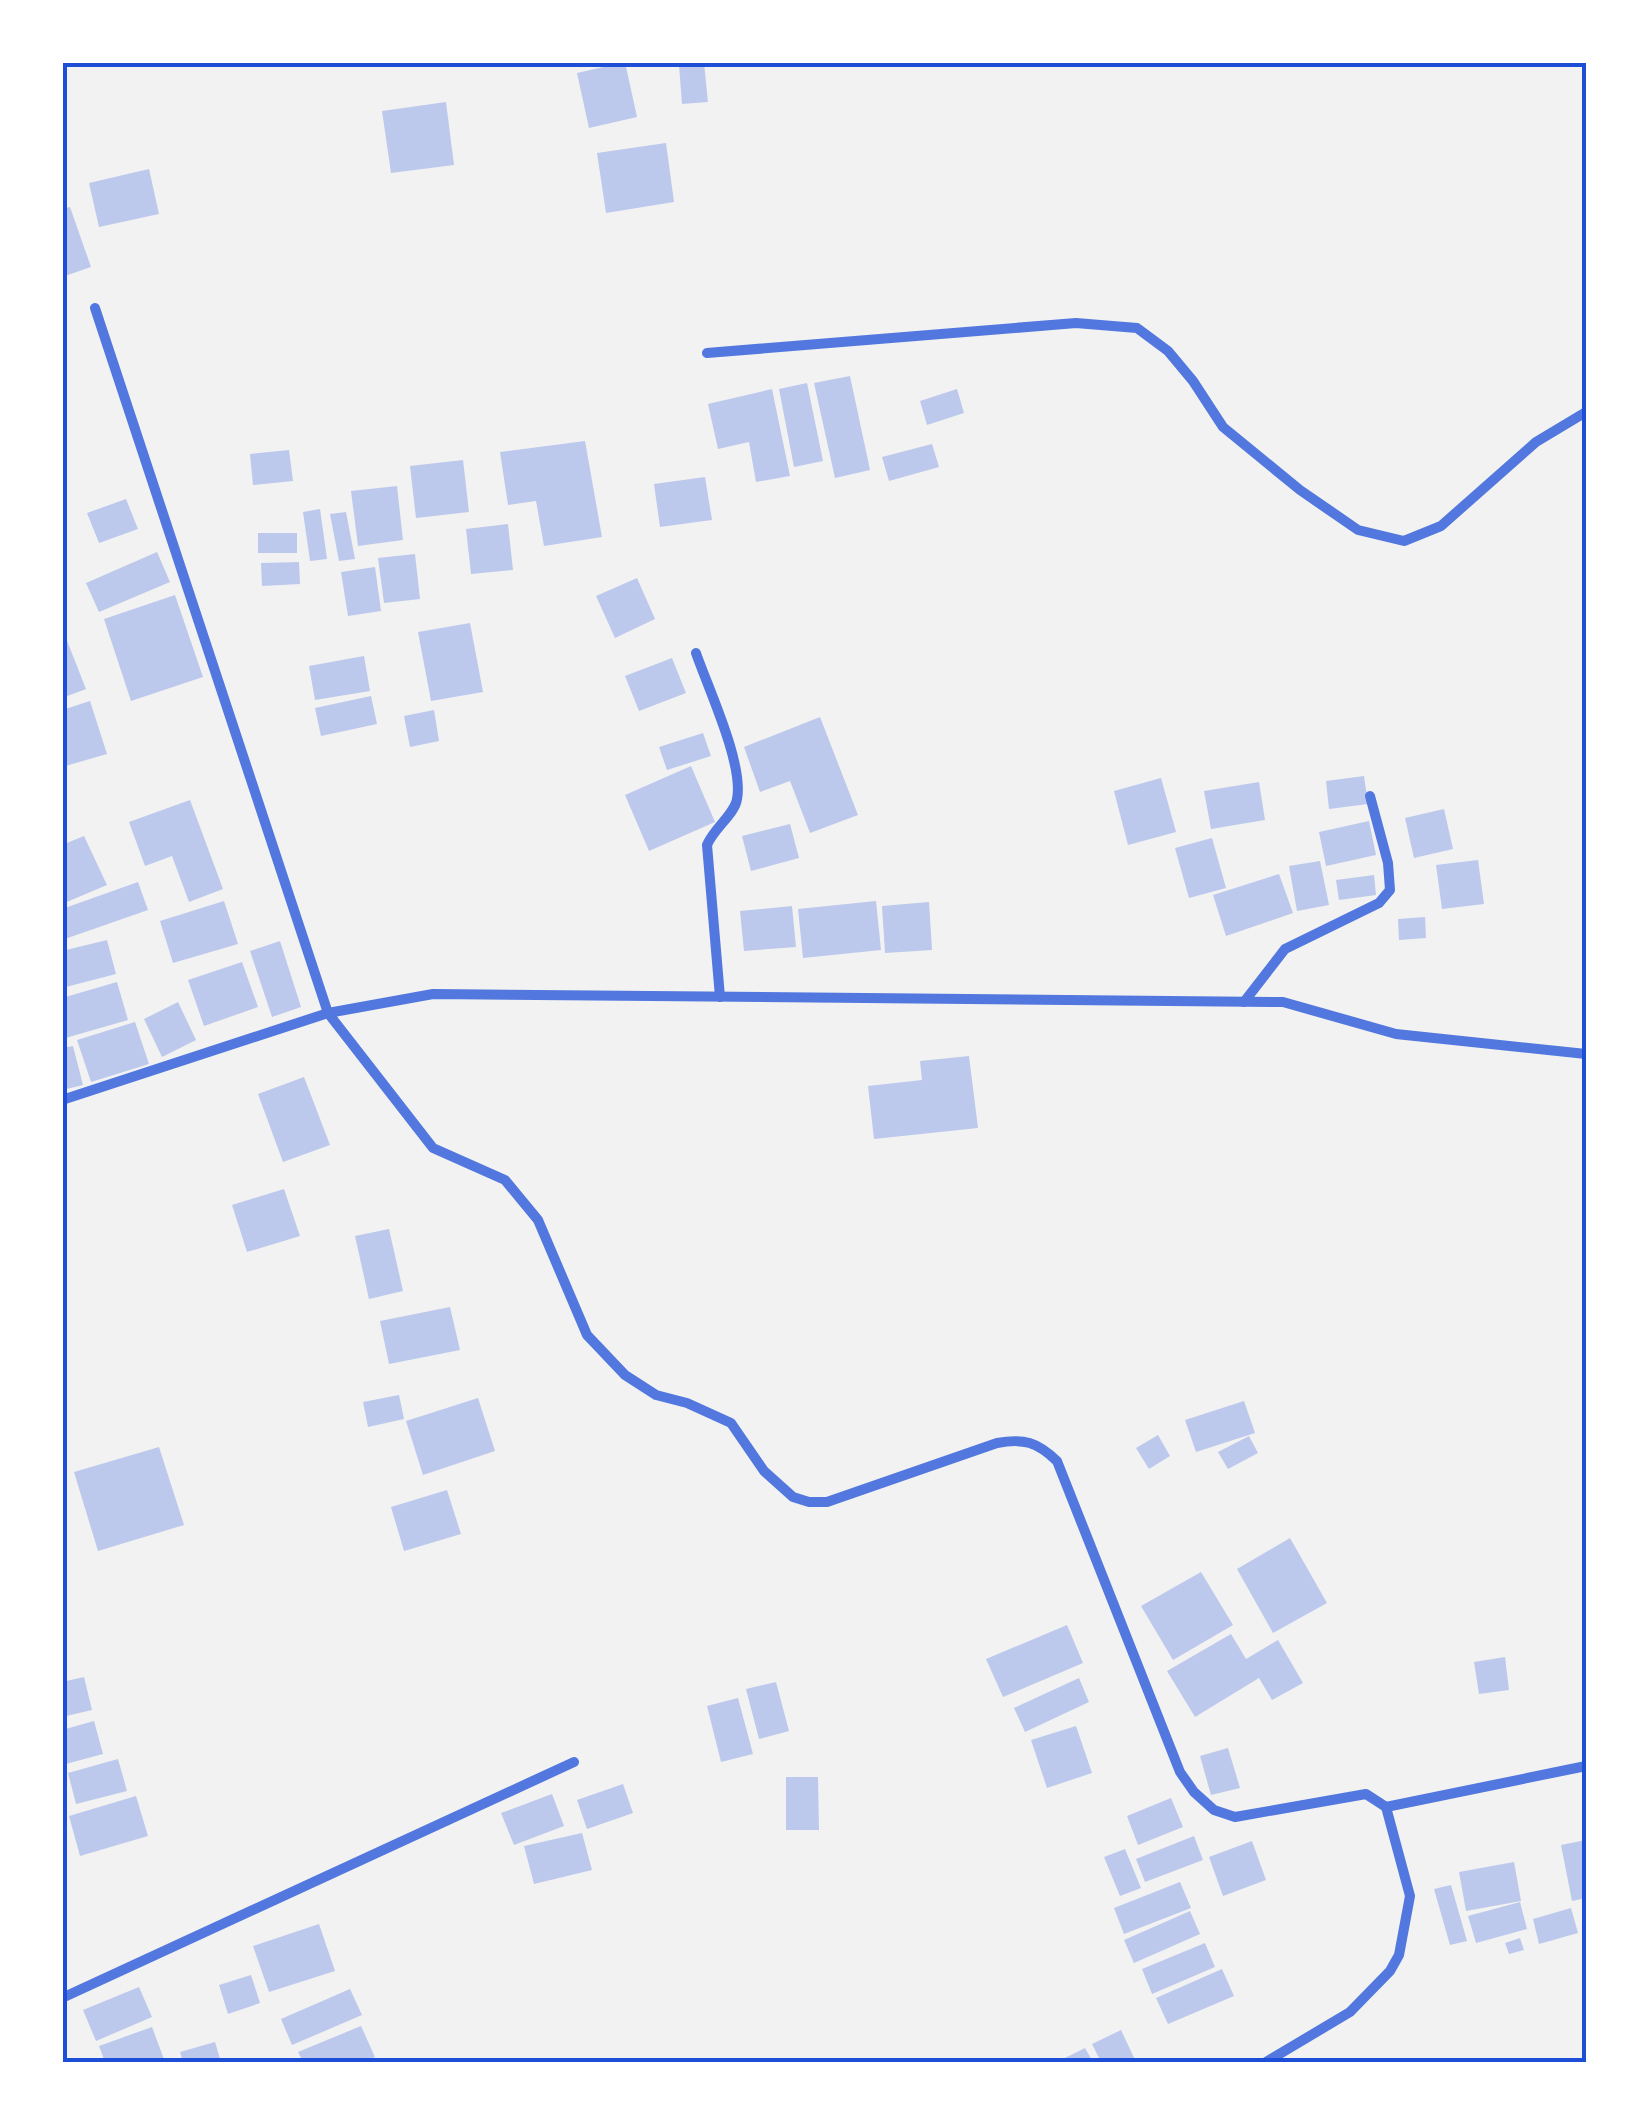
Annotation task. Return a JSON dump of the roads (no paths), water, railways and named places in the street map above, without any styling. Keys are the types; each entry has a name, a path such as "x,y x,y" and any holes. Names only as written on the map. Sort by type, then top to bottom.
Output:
{"street":[{"path":"96,308 328,1013 432,1148 505,1180 538,1220 587,1335 625,1375 656,1395 687,1403 731,1423 764,1470 792,1497 809,1502 827,1502 997,1443 1018,1439 1040,1445 1057,1462 1180,1772 1194,1792 1214,1810 1235,1817 1366,1794 1386,1807 1410,1896 1399,1955 1390,1971 1350,2012 1266,2062"},
{"path":"706,353 1076,322 1137,328 1168,351 1223,427 1300,490 1358,530 1404,541 1441,526 1536,442 1586,412"},
{"path":"696,654 734,758 737,787 734,808 713,830 707,844 720,997"},
{"path":"1244,1002 1286,949 1378,903 1390,890 1388,863 1370,796"},
{"path":"62,1100 328,1013 433,994 1282,1002 1396,1034 1586,1054"},
{"path":"62,1998 574,1762"},
{"path":"1386,1807 1586,1766"}]}
